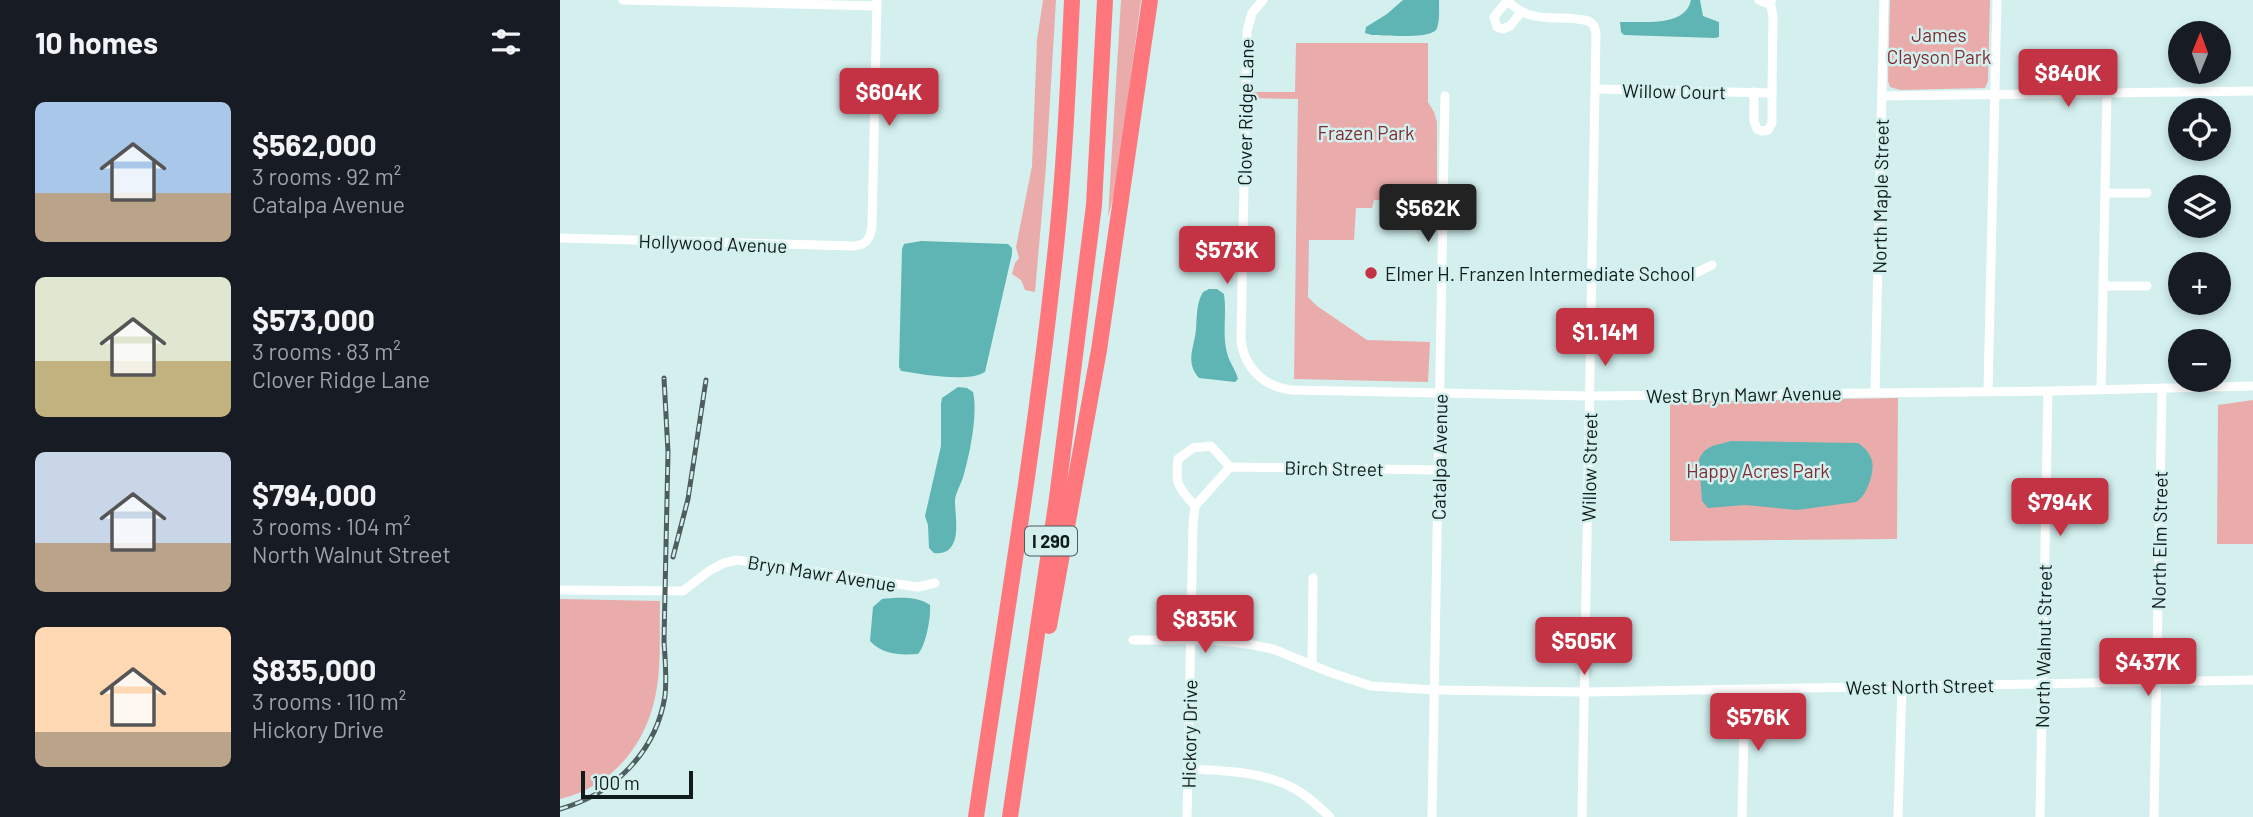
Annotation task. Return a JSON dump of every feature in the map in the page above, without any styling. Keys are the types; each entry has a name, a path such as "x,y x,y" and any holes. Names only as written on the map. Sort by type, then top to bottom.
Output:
{"highway":[{"name":"I 290","path":"976,817 1046,336 1063,165 1071,0"},
{"name":"I 290","path":"1010,817 1057,498 1094,205 1105,0"},
{"path":"1023,730 1048,631 1082,450 1150,0"},
{"path":"1128,150 1138,121 1160,0"}],"street":[{"path":"623,0 877,3"},
{"name":"Clover Ridge Lane","path":"1262,0 1252,13 1247,31 1241,335 1245,356 1262,379 1286,389 1439,393"},
{"name":"Willow Street","path":"1521,12 1510,26 1503,29 1497,27 1494,17 1507,0 1521,12 1536,18 1584,20 1593,24 1596,36 1582,817"},
{"name":"Willow Court","path":"1754,92 1755,125 1758,130 1764,131 1769,129 1772,123 1773,16 1771,1 1764,3 1759,0"},
{"name":"North Maple Street","path":"1875,392 1884,0"},
{"path":"1988,391 1997,0"},
{"name":"Hollywood Avenue","path":"560,239 854,246 866,242 872,226 877,3"},
{"name":"Willow Court","path":"1595,89 1772,93"},
{"path":"1882,96 2253,91"},
{"path":"2101,389 2107,93"},
{"name":"Catalpa Avenue","path":"1432,817 1445,96"},
{"path":"2105,193 2147,193"},
{"path":"1592,276 1694,274 1712,265"},
{"path":"2104,286 2147,286"},
{"name":"West Bryn Mawr Avenue","path":"1439,393 1590,396 2253,386"},
{"name":"North Elm Street","path":"2154,817 2162,388"},
{"name":"North Walnut Street","path":"2040,817 2048,391"},
{"path":"1211,446 1230,467 1195,506 1179,488 1175,478 1178,459 1193,448 1211,446"},
{"name":"Birch Street","path":"1230,467 1439,470"},
{"name":"Hickory Drive","path":"1187,817 1195,506"},
{"name":"Bryn Mawr Avenue","path":"560,590 683,591 709,571 737,560 918,587 935,583"},
{"path":"1312,665 1313,578"},
{"name":"West North Street","path":"1133,640 1214,640 1253,645 1273,649 1371,686 1434,690 1585,692 2253,680"},
{"path":"1898,817 1902,686"},
{"path":"1742,817 1745,689"},
{"path":"1189,769 1240,771 1273,780 1295,789 1329,817"}],"green space":[{"path":"1043,0 1056,0 1035,292 1025,290 1021,280 1012,274 1019,258 1016,247 1032,166 1037,40"},
{"path":"1121,0 1141,0 1116,187 1108,217"},
{"name":"James Clayson Park","path":"1890,0 1990,0 1988,81 1985,88 1900,90 1890,87"},
{"name":"Frazen Park","path":"1296,43 1428,43 1428,102 1437,122 1437,203 1374,200 1372,208 1356,208 1354,240 1309,240 1308,297 1367,340 1430,342 1428,382 1294,379 1298,99 1250,98 1250,92 1295,92"},
{"name":"Happy Acres Park","path":"1898,398 1897,539 1670,541 1670,402"},
{"path":"2253,400 2253,544 2217,544 2218,405"},
{"path":"560,599 660,601 657,686 643,733 622,763 609,775 578,793 560,799"}],"water":[{"path":"1403,0 1439,0 1439,21 1434,32 1407,36 1365,33 1366,27"},
{"path":"1691,0 1700,0 1703,16 1719,22 1719,37 1624,35 1621,32 1620,22 1672,19 1687,9"},
{"path":"921,241 1008,244 1012,248 985,372 967,377 944,377 901,371 899,367 902,249 904,244"},
{"path":"1217,289 1224,294 1226,346 1238,379 1235,382 1199,378 1192,366 1198,306 1203,292"},
{"path":"958,387 973,392 973,433 955,500 955,539 947,551 934,553 929,548 925,516 941,446 941,404 942,398"},
{"path":"1731,441 1858,443 1871,458 1871,478 1860,500 1856,502 1797,510 1745,505 1708,508 1702,501 1699,459 1704,451 1712,446"},
{"path":"882,599 913,599 930,605 927,631 918,654 892,653 880,649 870,641 873,607"}],"railway":[{"path":"560,809 598,793 629,768 652,735 665,696 668,452 664,378"},
{"path":"673,557 688,499 706,380"}],"place":[{"name":"Elmer H. Franzen Intermediate School","path":"1371,273"}]}
